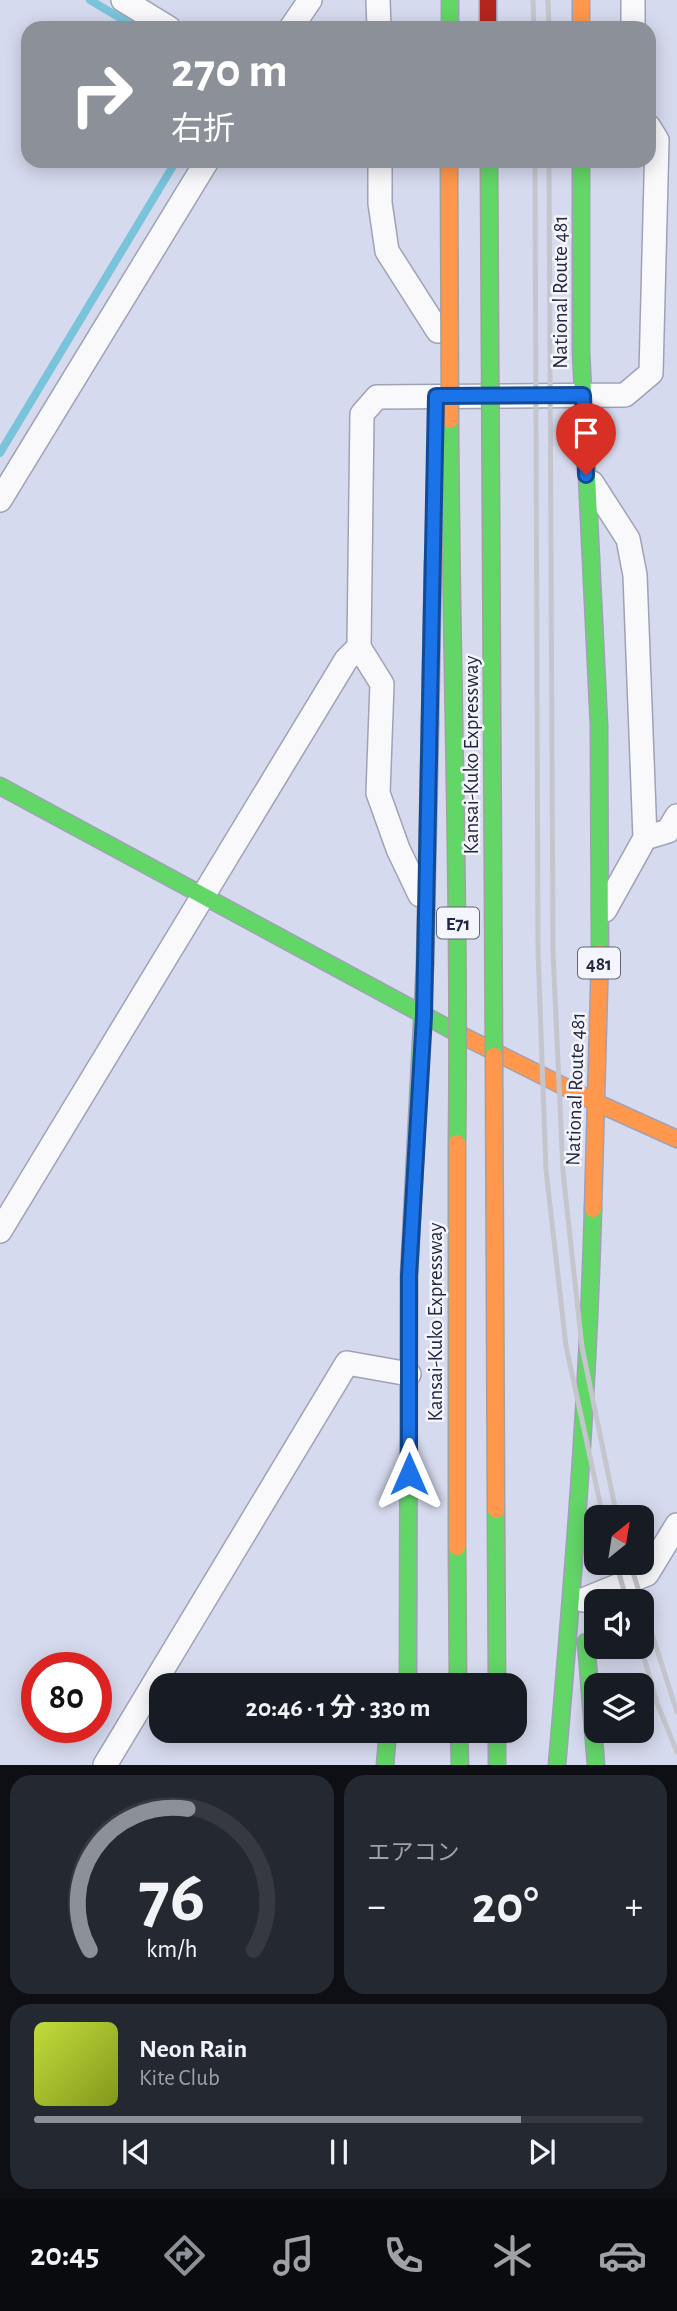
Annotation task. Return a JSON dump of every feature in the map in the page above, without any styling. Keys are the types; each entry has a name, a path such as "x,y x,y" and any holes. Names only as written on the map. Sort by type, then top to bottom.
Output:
{"main road":[{"path":"437,0 437,21"},
{"path":"450,0 450,21"},
{"path":"488,0 488,21"},
{"path":"581,0 581,21"},
{"path":"434,507 438,331 437,168"},
{"name":"Kansai-Kuko Expressway","path":"449,168 451,604 459,961 456,1277 458,1673"},
{"name":"Kansai-Kuko Expressway","path":"489,168 497,1673"},
{"name":"National Route 481","path":"557,1765 578,1531 590,1312 601,918 599,726 583,395 581,168"},
{"path":"408,1673 409,1276 424,1016 433,548"},
{"path":"0,786 424,1016 595,1102 677,1139"},
{"name":"481","path":"578,1531 596,1765"},
{"path":"397,1673 409,1598"},
{"path":"385,1765 387,1743"},
{"path":"459,1743 460,1765"},
{"path":"497,1743 497,1765"}],"street":[{"path":"123,0 158,21"},
{"path":"296,21 310,0"},
{"path":"379,0 379,21"},
{"path":"633,0 633,21"},
{"path":"0,500 203,168"},
{"path":"380,168 380,203 387,251 438,331"},
{"path":"426,907 398,849 378,793 382,684 359,647 362,414 377,397 625,394 650,373 653,168"},
{"path":"586,475 628,539 635,575 645,838 601,918"},
{"path":"0,1231 201,895 346,660 359,647"},
{"path":"645,838 668,831 677,816"},
{"path":"105,1765 347,1363 409,1374"},
{"path":"583,1600 647,1574 677,1525"}],"waterway":[{"path":"90,0 125,21"},
{"path":"0,453 172,168"}],"railway":[{"path":"533,0 534,21"},
{"path":"548,0 549,21"},
{"path":"535,168 538,951 546,1170 566,1346 600,1505"},
{"path":"549,168 553,952 563,1172 582,1347 615,1505"},
{"path":"619,1575 624,1589"},
{"path":"634,1575 638,1589"},
{"path":"654,1640 677,1712"},
{"path":"644,1659 657,1703 677,1752"}],"traffic: fast":[{"path":"450,0 450,21"},
{"path":"489,168 494,1056"},
{"path":"581,168 581,351 599,726 600,953"},
{"path":"450,420 457,1143"},
{"path":"430,724 433,561"},
{"path":"0,786 459,1034"},
{"path":"408,1673 409,1276 425,965"},
{"path":"557,1765 584,1418 593,1209"},
{"path":"496,1510 497,1673"},
{"path":"457,1547 458,1673"},
{"path":"587,1659 596,1765"},
{"path":"385,1765 387,1743"},
{"path":"459,1743 460,1765"},
{"path":"497,1743 497,1765"}],"traffic: slow":[{"path":"581,0 581,21"},
{"path":"449,168 450,420"},
{"path":"593,1209 600,953"},
{"path":"459,1034 595,1102 677,1139"},
{"path":"494,1056 496,1510"},
{"path":"457,1143 457,1547"}],"traffic: jam":[{"path":"488,0 488,21"},
{"path":"425,965 430,724"}],"route":[{"path":"409,1474 409,1276 424,1016 436,396 583,395 586,475"}]}
